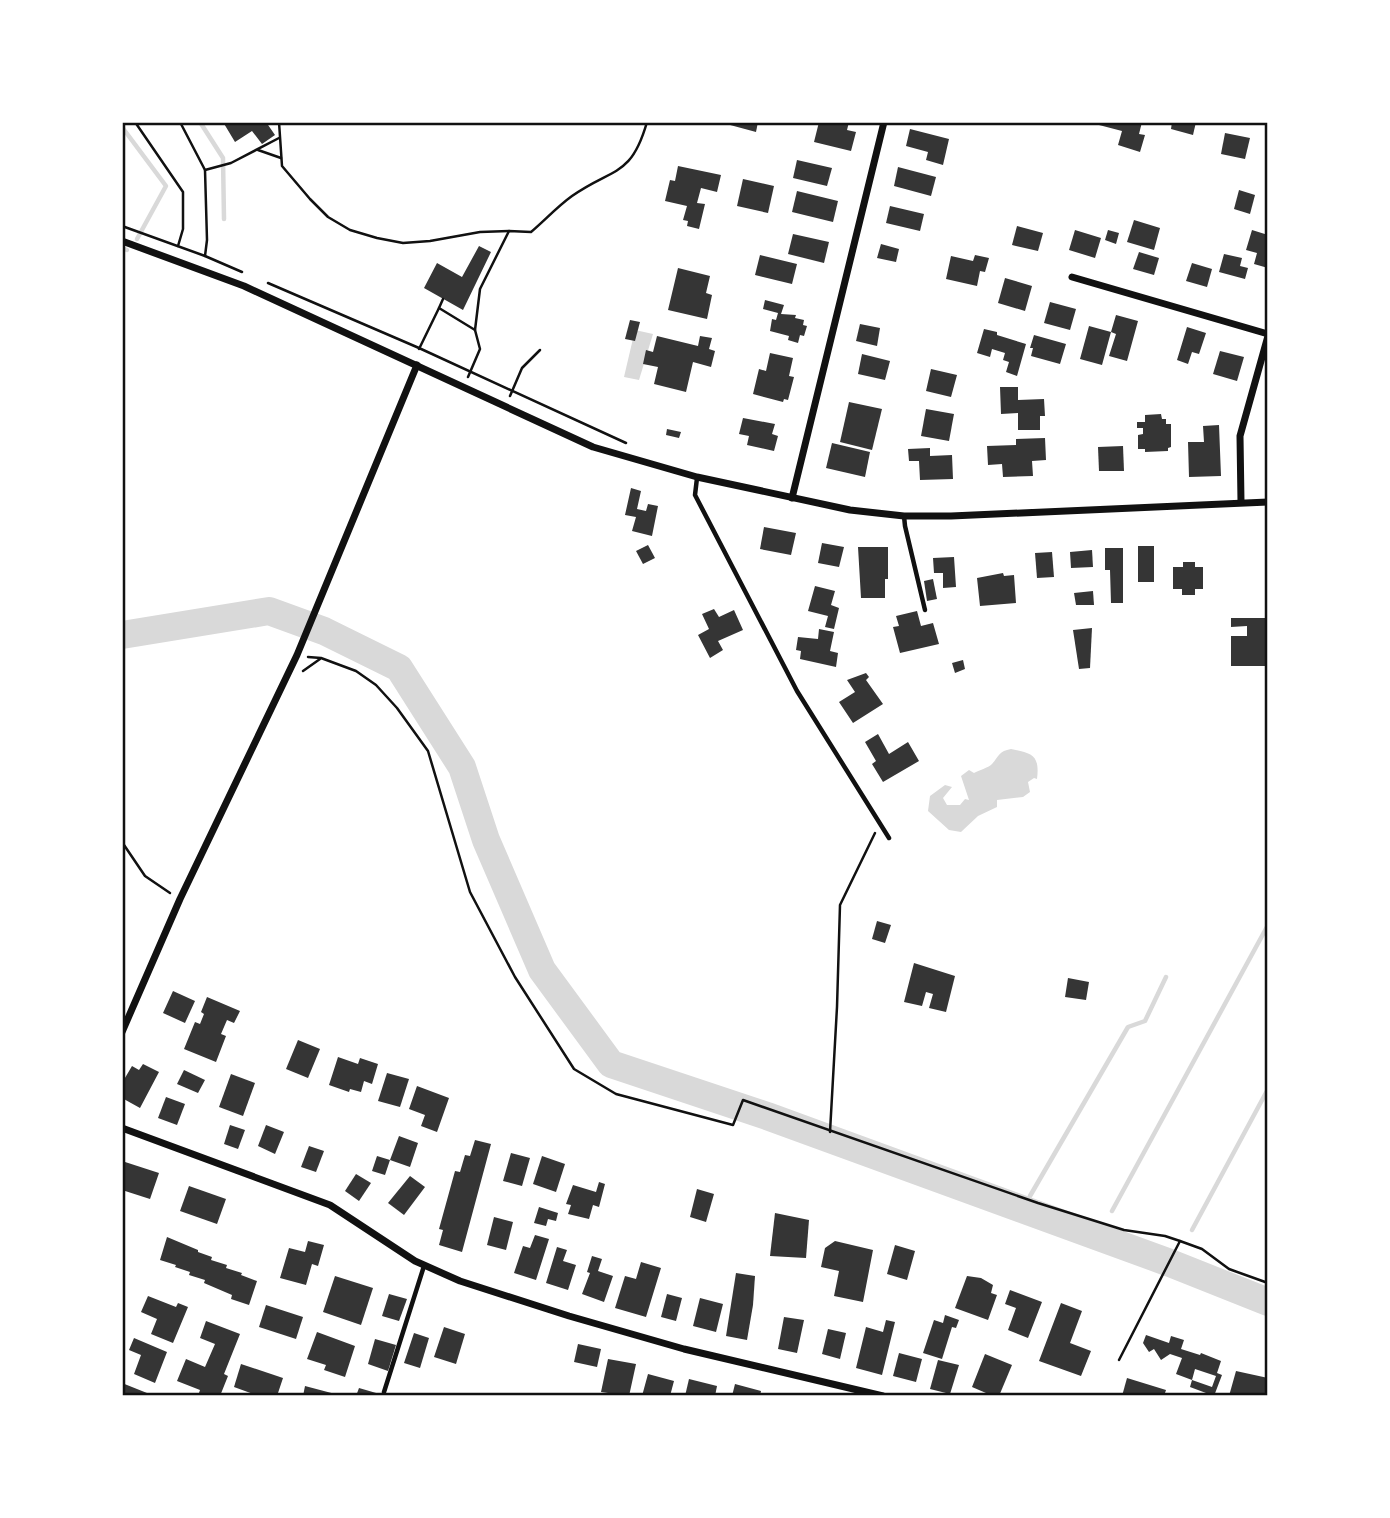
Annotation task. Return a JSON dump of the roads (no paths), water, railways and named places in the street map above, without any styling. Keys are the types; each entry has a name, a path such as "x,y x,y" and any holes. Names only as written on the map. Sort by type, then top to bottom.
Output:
{"street":[{"path":"792,498 884,122"},
{"path":"122,242 244,286 593,447 697,477 850,510 904,516 1268,502"},
{"path":"1072,277 1268,335 1240,436 1241,502"},
{"path":"122,1032 180,900 301,654 316,609 417,365"},
{"path":"122,1128 330,1205 389,1245 460,1281 684,1349 883,1395"}],"lane":[{"path":"697,477 695,495 797,691 889,838"},
{"path":"904,516 925,610"},
{"path":"384,1392 424,1265"}],"waterway":[{"path":"200,122 223,158 224,219"},
{"path":"122,127 166,186 137,239"},
{"path":"122,248 127,250"},
{"path":"122,635 269,611 324,631 399,668 462,767 486,840 542,970 611,1064 767,1116 1170,1263 1268,1302"},
{"path":"1112,1211 1268,925"},
{"path":"1030,1196 1128,1027 1145,1021 1166,977"},
{"path":"1192,1230 1268,1089"}]}
